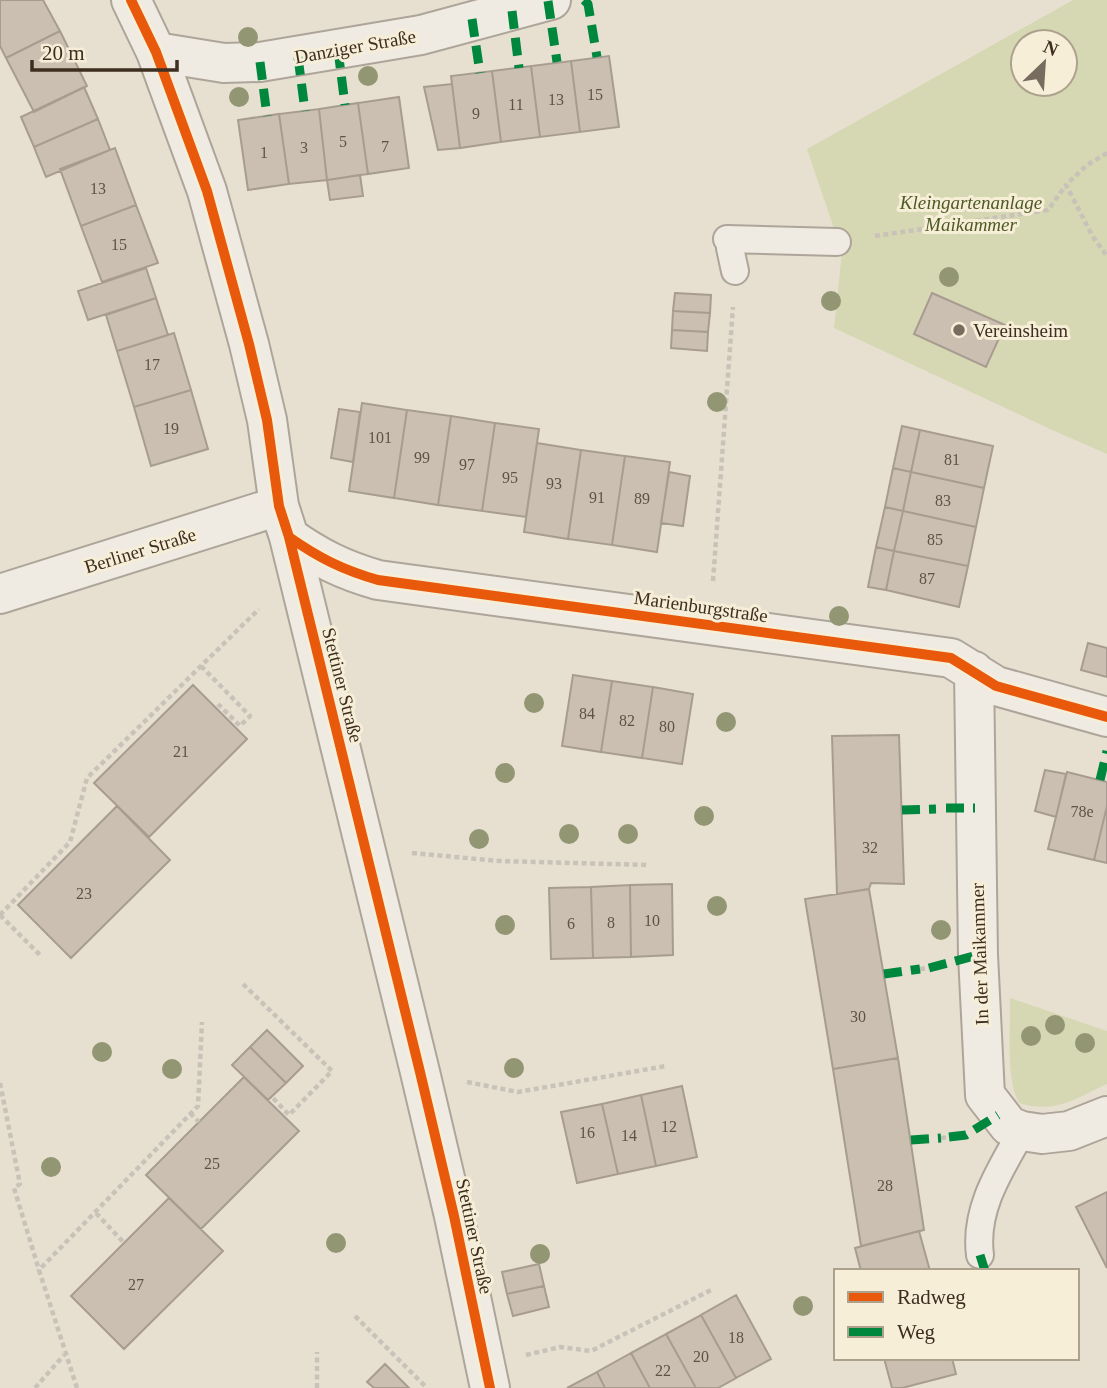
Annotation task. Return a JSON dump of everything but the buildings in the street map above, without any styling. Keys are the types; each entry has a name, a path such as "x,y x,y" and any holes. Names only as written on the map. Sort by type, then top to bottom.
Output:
{"street":[{"name":"Stettiner Straße","path":"131,0 156,52 207,191 249,344 267,420 289,538 420,1072 454,1216 487,1376"},
{"name":"Danziger Straße","path":"156,52 224,63 260,62 421,35 551,0"},
{"name":"Berliner Straße","path":"0,594 289,538"},
{"name":"Marienburgstraße","path":"289,538 321,559 379,580 951,658 996,685 1107,717"},
{"name":"In der Maikammer","path":"974,671 982,1071 985,1095 1009,1126 1022,1131"},
{"path":"1022,1131 1042,1134 1069,1131 1107,1116"}],"lane":[{"path":"731,253 837,242"},
{"path":"980,1255 978,1235 982,1209 1022,1131"}],"path":[{"path":"837,242 1048,210 1066,185 1087,165 1107,153"},
{"path":"1066,185 1093,237 1107,256"},
{"path":"710,624 731,253"},
{"path":"41,956 0,915 70,842 87,778 201,666 289,538"},
{"path":"201,666 250,716 240,726 218,704"},
{"path":"138,729 143,735"},
{"path":"62,850 68,856"},
{"path":"405,853 499,862 649,864"},
{"path":"920,969 929,968"},
{"path":"243,984 332,1071 289,1115 272,1097"},
{"path":"39,1270 198,1106 202,1022"},
{"path":"420,1072 518,1092 666,1066"},
{"path":"0,1083 20,1184 14,1188 64,1355 77,1388"},
{"path":"190,1113 199,1122"},
{"path":"941,1138 949,1137"},
{"path":"96,1213 124,1243"},
{"path":"487,1376 560,1347 591,1351 713,1289"},
{"path":"355,1316 427,1388"},
{"path":"317,1352 317,1388"},
{"path":"35,1388 64,1355"}],"green space":[{"name":"Kleingartenanlage Maikammer","path":"1073,0 1107,0 1107,454 834,328 842,252 807,149 1009,36 1009,98 1079,98 1079,28 1023,28"},
{"path":"1010,998 1107,1031 1107,1084 1075,1100 1055,1106 1019,1103 1010,1067"}],"marked path":[{"path":"584,0 588,4 597,57"},
{"path":"548,1 557,62"},
{"path":"512,11 519,68"},
{"path":"472,19 480,73"},
{"path":"338,50 345,105"},
{"path":"298,57 305,111"},
{"path":"260,62 267,116"},
{"path":"1100,780 1107,751"},
{"path":"946,808 975,808"},
{"path":"902,810 936,809"},
{"path":"929,968 978,955"},
{"path":"884,974 920,969"},
{"path":"949,1137 966,1135 998,1115"},
{"path":"911,1140 941,1138"},
{"path":"980,1255 984,1269"}],"cycle path":[{"path":"131,0 156,52 207,191 249,344 267,420 279,506 289,537 420,1072 490,1388"},
{"path":"289,537 332,563 378,580 951,658 996,686 1107,717"}],"place":[{"name":"Vereinsheim","path":"959,330"}]}
